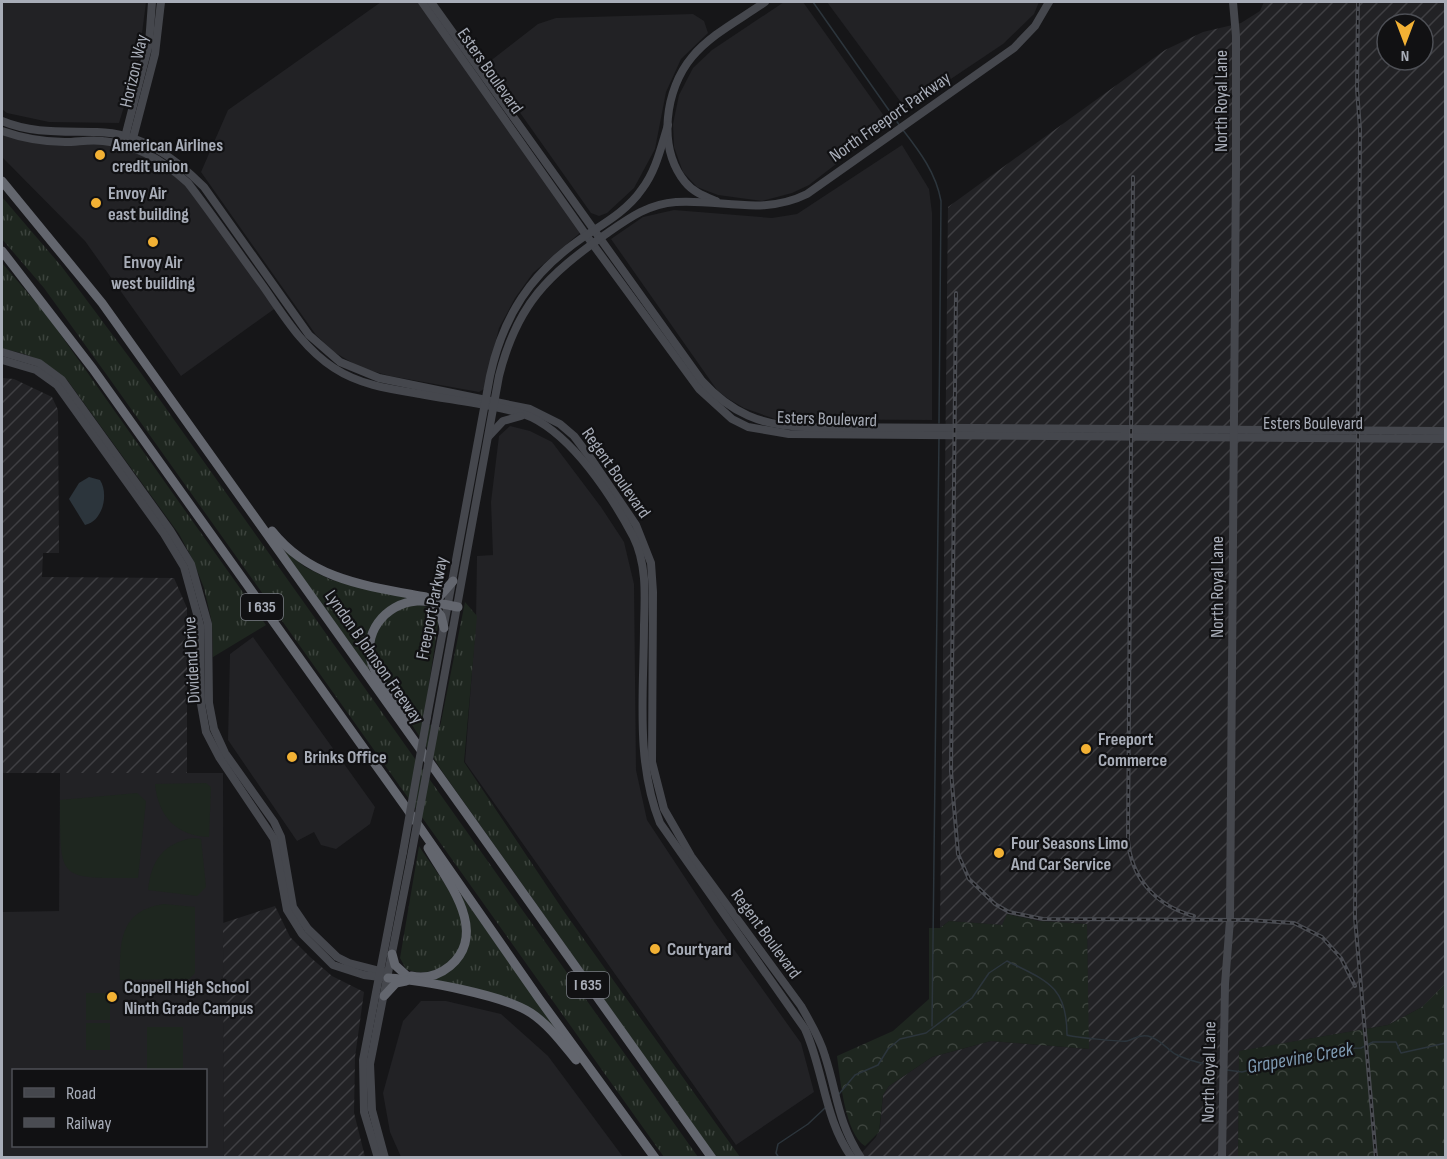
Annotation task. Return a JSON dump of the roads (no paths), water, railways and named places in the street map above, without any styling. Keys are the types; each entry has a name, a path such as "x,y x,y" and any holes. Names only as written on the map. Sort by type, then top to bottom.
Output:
{"highway":[{"name":"Lyndon B Johnson Freeway","path":"2,181 102,303 712,1158"},
{"name":"I 635","path":"2,251 65,330 405,806 622,1116 655,1158"},
{"path":"225,473 283,545 304,563 337,578 453,604"},
{"path":"453,580 440,596 430,600 406,602 386,613 372,634 370,652 379,678 464,812"},
{"path":"430,600 441,616 444,628"},
{"path":"384,996 396,983 407,978 427,977 450,966 465,945 467,927 463,911 405,806"},
{"path":"392,954 395,965 407,978"},
{"path":"384,975 491,997 525,1010 554,1033 622,1116"}],"main road":[{"name":"Horizon Way","path":"128,141 149,44 152,2"},
{"name":"Horizon Way","path":"128,141 155,54 161,2"},
{"name":"Esters Boulevard","path":"422,2 586,235 596,241 699,389 732,419 748,427 782,434 935,432 1318,434 1446,431"},
{"name":"Esters Boulevard","path":"431,2 594,230 596,241"},
{"path":"722,203 697,193 684,181 670,151 669,105 681,73 696,52 765,2"},
{"name":"North Freeport Parkway","path":"722,203 762,207 799,198 1014,48 1035,26 1049,2"},
{"name":"North Royal Lane","path":"1227,2 1233,16"},
{"name":"North Royal Lane","path":"1222,1158 1225,984 1230,920 1236,154 1236,36 1233,2"},
{"path":"152,14 161,14"},
{"name":"Regent Boulevard","path":"2,121 49,132 96,132 171,156 204,187 309,335 332,357 370,376 489,404 540,413 574,435 639,532 652,573 651,733 652,762 658,793 675,829 743,937 801,1006 813,1026 826,1059 843,1136"},
{"name":"Freeport Parkway","path":"385,1158 366,1087 384,996 384,975 403,852 444,628 453,604 453,580 489,404 498,341 510,314 530,283 557,255 624,209 644,188 653,171 668,125"},
{"name":"Regent Boulevard","path":"2,131 36,140 128,141"},
{"name":"Freeport Parkway","path":"378,1158 366,1118 366,1042 392,954 435,727 453,604 487,440 489,404 504,357 519,319 554,273 596,241 641,210 657,204 722,203"},
{"path":"519,319 520,310 531,291 530,283"},
{"name":"Dividend Drive","path":"2,352 39,363 62,380 102,442"},
{"name":"Dividend Drive","path":"2,360 36,370 57,385 182,546 191,564 208,624 209,703 214,729 243,784 274,822 282,897 302,934 333,964 364,975 384,975"},
{"name":"Regent Boulevard","path":"489,404 527,416 553,432 581,457 620,515 637,546 645,587 643,747 648,791 660,823 806,1029 815,1051 828,1108 857,1157"},
{"path":"487,440 503,421 511,417 527,416"},
{"name":"Esters Boulevard","path":"1318,434 1446,439"}],"waterway":[{"path":"813,2 900,126"},
{"path":"903,130 931,172 941,201 939,423"},
{"path":"932,1026 939,437"},
{"name":"Grapevine Creek","path":"839,1094 855,1075 878,1065 888,1049 900,1039 926,1033 972,998 989,973 1007,961 1044,980 1059,995 1066,1019 1067,1035 1123,1041 1148,1036 1156,1039 1175,1054 1220,1068"},
{"name":"Grapevine Creek","path":"1227,1070 1242,1072 1299,1057 1319,1057 1334,1049 1361,1048 1373,1042 1396,1042 1401,1053 1446,1043"},
{"name":"Grapevine Creek","path":"779,1158 776,1153 778,1144 808,1124 825,1108"}],"railway":[{"path":"1358,2 1357,89 1360,129 1355,918 1376,1158"},
{"path":"1133,177 1128,840 1134,866 1148,888 1168,905 1194,916"},
{"path":"956,293 951,771 958,854 969,879 995,904 1009,912 1043,919 1248,920 1294,923 1322,937 1341,958 1355,986"}],"place":[{"name":"American Airlines credit union","path":"100,155"},
{"name":"Envoy Air east building","path":"96,203"},
{"name":"Envoy Air west building","path":"153,242"},
{"name":"Freeport Commerce","path":"1086,749"},
{"name":"Brinks Office","path":"292,757"},
{"name":"Four Seasons Limo And Car Service","path":"999,853"},
{"name":"Courtyard","path":"655,949"},
{"name":"Coppell High School Ninth Grade Campus","path":"112,997"}]}
